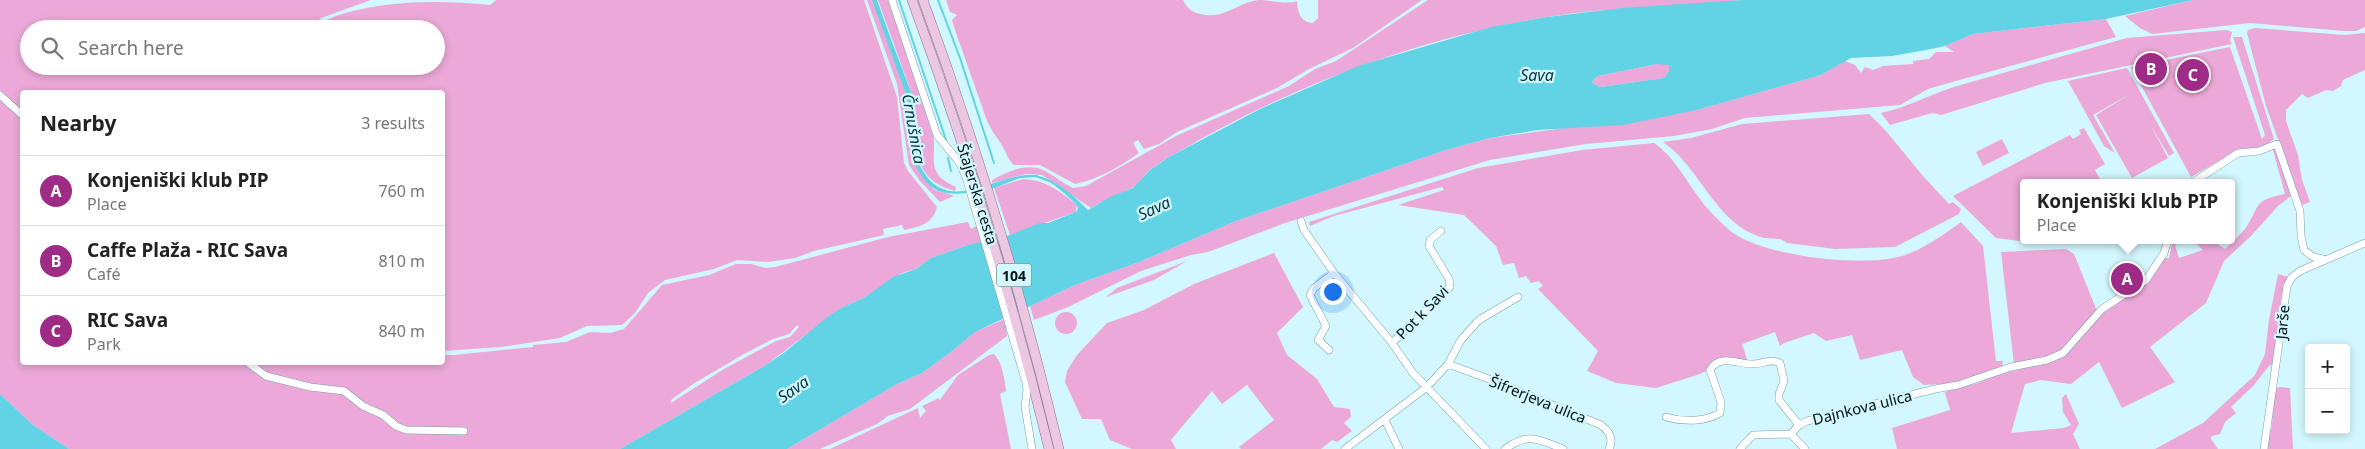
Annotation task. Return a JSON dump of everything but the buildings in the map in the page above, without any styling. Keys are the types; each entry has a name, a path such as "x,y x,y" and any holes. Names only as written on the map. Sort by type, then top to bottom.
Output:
{"main road":[{"name":"Štajerska cesta","path":"912,0 969,176 1049,449"},
{"name":"Štajerska cesta","path":"923,0 982,171 1042,379 1059,449"}],"street":[{"path":"892,0 937,135 969,176"},
{"path":"0,95 20,113"},
{"path":"2198,179 2238,153 2259,151 2277,144 2300,211 2301,236 2304,250 2313,257 2323,259"},
{"name":"Pot k Savi","path":"1302,221 1304,230 1334,273 1392,343 1413,373 1486,449"},
{"name":"Pot k Savi","path":"1392,343 1450,287 1449,279 1429,246 1430,240 1441,231"},
{"name":"Jarše","path":"2264,449 2281,339 2285,293 2292,277 2323,259 2365,243"},
{"name":"Dajnkova ulica","path":"1791,434 1807,421 1976,380 2011,367 2047,360 2063,353 2102,309 2146,280 2156,268 2167,244"},
{"path":"1329,350 1318,340 1326,326 1310,295 1314,288 1334,273"},
{"path":"1345,449 1427,387 1448,364 1461,340 1479,320 1518,297"},
{"path":"1666,416 1679,420 1692,420 1720,413 1721,402 1710,370 1715,364 1728,361 1751,364 1774,361 1780,363 1783,375 1783,385 1779,394 1779,400 1799,426"},
{"name":"Šifrerjeva ulica","path":"1448,364 1601,425 1609,433 1611,448"},
{"path":"251,365 266,376 310,388 344,391 363,406 383,415 396,426 406,430 464,431"},
{"path":"1029,382 1025,407 1032,449"},
{"path":"1385,420 1399,449"},
{"path":"1740,449 1753,435 1791,434 1805,449"},
{"path":"1506,449 1520,439 1528,438 1563,449"}],"shaded area":[{"path":"0,0 371,0 319,20 20,20 20,75 445,75 445,20 327,20 363,9 417,2 490,5 496,0 864,0 897,97 904,163 908,171 937,207 929,221 915,228 904,230 902,225 883,229 884,235 814,251 795,258 768,262 737,260 714,269 665,280 648,293 635,313 622,325 587,326 560,338 501,347 445,351 445,90 20,90 20,365 445,365 445,355 533,347 533,345 566,342 590,332 610,333 624,329 662,285 709,275 736,264 751,264 766,268 775,267 888,237 968,222 971,229 978,225 982,243 968,245 931,258 916,269 902,273 864,298 841,308 766,365 620,449 69,449 33,425 0,394","holes":["797,325 799,327 790,337 776,341 724,369 671,403 671,400 693,384 744,354 773,339 789,334"]},
{"path":"867,0 874,0 909,103 914,161 933,189 954,196 940,202 920,181 909,165 897,84"},
{"path":"878,0 888,0 912,68 933,136 934,163 937,174 956,187 955,191 939,185 928,176 921,166 916,141 913,97"},
{"path":"946,0 1183,0 1192,11 1209,15 1224,13 1251,1 1297,1 1302,19 1313,23 1318,18 1318,0 1422,0 1353,48 1309,69 1277,88 1177,132 1159,144 1144,149 1138,140 1133,143 1139,153 1132,158 1100,176 1075,184 1040,165 1014,165 1010,161 989,126 954,27 952,20 957,15 950,12"},
{"path":"1428,0 1743,0 1571,13 1456,36 1412,49 1324,80 1240,118 1162,162 1150,170 1132,188 1091,208 1042,175 1026,174 992,183 992,180 1005,173 1019,168 1033,167 1047,172 1073,188 1086,186 1178,135 1289,86 1315,69 1336,61"},
{"path":"2193,0 2365,0 2365,27 2356,31 2344,31 2250,23 2152,34 2140,28 2125,16"},
{"path":"2106,19 2116,37 1928,89 1900,105 1745,118 1712,129 1674,136 1586,144 1490,160 1285,223 1208,252 1191,255 1141,271 1068,307 1034,320 1030,306 1075,285 1139,262 1236,221 1446,150 1490,138 1697,110 1821,75 1845,61 1855,65 1861,73 1865,67 1873,70 1883,66 1913,64 1913,61 1929,59 1936,52 1954,52 1945,46 1973,34"},
{"path":"2255,28 2345,35 2365,33 2365,70 2343,80 2341,86 2333,91 2326,90 2308,98 2302,94 2286,110 2286,121 2298,155 2302,180 2310,202 2302,205 2266,106 2247,33 2248,30"},
{"path":"2226,30 2232,32 2230,40 2232,44 2045,83 1941,115 1932,113 1890,125 1881,113 1957,86 2127,38"},
{"path":"2233,37 2242,37 2274,139 2264,147 2242,150 2242,148 2191,177 2131,67 2230,47 2262,139 2265,135"},
{"path":"1657,64 1669,64 1669,71 1664,78 1601,87 1592,83 1598,76"},
{"path":"2127,68 2174,153 2169,156 2150,124 2168,158 2132,178 2096,115 2132,93 2093,115 2115,153 2104,146 2068,81"},
{"path":"1869,114 1949,204 1953,202 1961,209 1959,214 1895,247 1835,249 1787,243 1779,239 1765,238 1753,234 1724,213 1683,160 1663,142 1691,138 1742,124"},
{"path":"2084,128 2105,164 2095,170 2100,179 2020,179 2020,241 1996,238 1953,196 2070,135 2073,139 2081,134 2079,130"},
{"path":"2002,139 2009,153 1983,166 1976,152"},
{"path":"1654,143 1673,161 1704,204 1728,229 1742,238 1785,252 1835,260 1881,260 1906,255 1923,247 1961,222 1983,246 1996,361 2003,361 2002,366 1958,383 1924,385 1913,377 1902,350 1860,360 1852,335 1826,341 1814,333 1780,346 1775,332 1742,344 1748,362 1735,359 1697,375 1656,388 1616,383 1587,371 1598,351 1538,289 1543,286 1539,281 1531,283 1526,276 1519,278 1514,263 1503,265 1496,246 1464,215 1398,205 1444,190 1442,187 1334,216 1310,226 1309,222 1478,168 1582,150"},
{"path":"2277,148 2292,195 2278,206 2251,236 2224,261 2206,303 2150,347 2175,382 2122,408 2099,362 2071,384 2041,380 2025,384 2011,433 2064,428 2071,425 2063,412 2062,398 2066,394 2079,424 2073,434 2080,449 1897,449 1892,428 1950,410 1945,392 1978,383 1996,375 2045,363 2059,357 2105,310 2133,293 2163,258 2169,258 2172,244 2178,244 2175,245 2179,258 2203,250 2196,244 2218,244 2225,249 2230,244 2235,244 2235,239 2245,229 2262,202 2285,194 2273,150"},
{"path":"1023,179 1046,184 1059,191 1077,205 1076,212 1010,235 994,188"},
{"path":"2066,249 2074,254 2097,311 2062,350 2055,355 2014,364 2001,252"},
{"path":"1274,253 1303,307 1277,333 1287,355 1317,379 1334,407 1350,409 1351,417 1344,423 1352,431 1337,442 1332,440 1321,449 1241,449 1239,447 1274,420 1247,385 1222,404 1212,391 1171,440 1176,449 1132,449 1110,440 1101,419 1082,419 1065,382 1067,371 1077,355 1107,323 1144,310 1194,284"},
{"path":"1187,261 1154,280 1106,297 1117,288"},
{"path":"2278,274 2288,277 2281,297 2275,364 2269,366 2253,386 2231,407 2236,413 2225,422 2220,434 2212,436 2211,439 2218,449 2155,449 2203,423 2255,375 2265,354 2269,320"},
{"path":"1066,312 1076,319 1077,323 1070,333 1066,334 1056,327 1055,323 1062,313"},
{"path":"1005,319 1007,336 910,409 888,416 877,424 820,449 787,449 897,384 922,373 975,332"},
{"path":"994,354 1001,366 1005,382 1006,391 1000,394 1011,449 830,449 918,408 920,418 926,411 922,406 939,398 939,401 958,375 989,355"},
{"path":"2279,387 2290,388 2293,449 2266,449 2272,426 2276,389"}],"water":[{"name":"Sava","path":"872,0 877,0 912,96 915,146 919,163 923,171 935,184 948,190 962,191 1024,175 1038,176 1059,185 1088,210 1110,197 1133,188 1150,170 1169,157 1260,109 1358,66 1491,27 1547,17 1622,8 1743,0 2193,0 2106,19 1973,34 1945,46 1892,56 1851,58 1821,75 1697,110 1623,125 1538,130 1490,138 1446,150 1236,221 1139,262 1075,285 975,332 922,373 897,384 787,449 620,449 766,365 825,319 841,308 864,298 893,277 916,269 931,258 968,245 1010,235 1040,223 1048,223 1076,212 1078,209 1077,205 1058,188 1048,181 1032,176 974,192 944,193 930,186 924,180 914,161 909,103","holes":["1657,64 1669,65 1669,71 1664,78 1601,87 1592,83 1598,76"]},
{"path":"0,394 33,425 69,449 0,449"}],"waterway":[{"path":"899,0 946,140"},
{"path":"938,0 960,58 994,163"},
{"name":"Črnušnica","path":"914,121 915,134"},
{"path":"948,158 951,171"},
{"name":"Črnušnica","path":"1022,177 1036,176 1049,181"}],"place":[{"name":"Caffe Plaža - RIC Sava","path":"2151,69"},
{"name":"RIC Sava","path":"2193,75"},
{"name":"Konjeniški klub PIP","path":"2127,279"}]}
